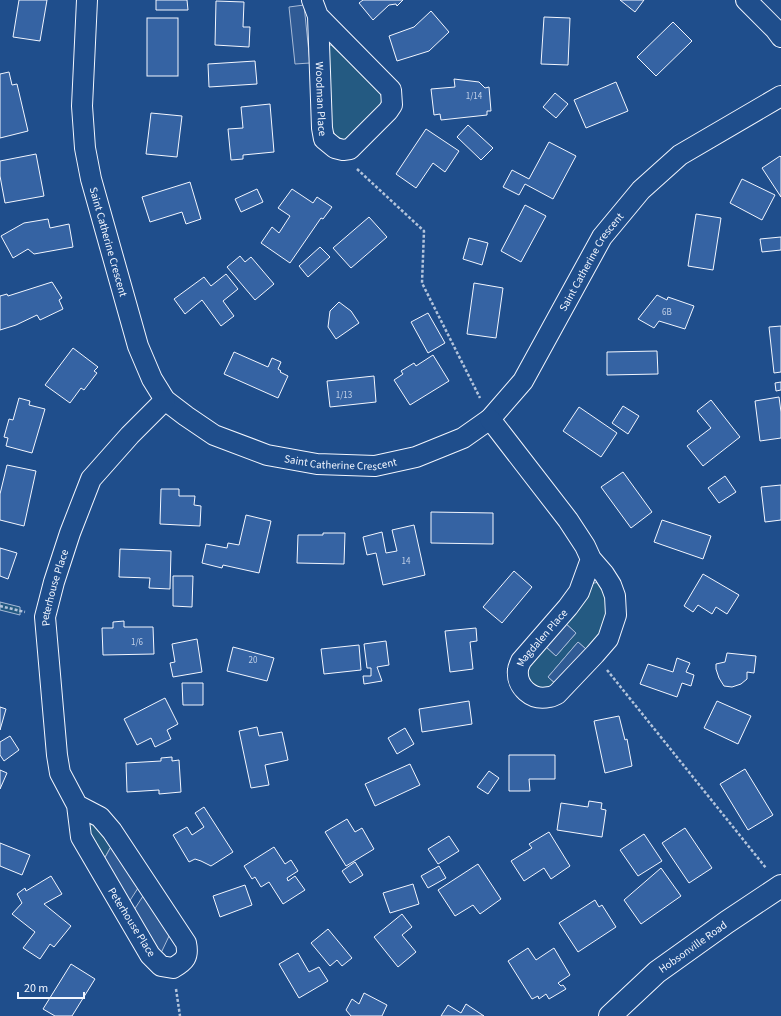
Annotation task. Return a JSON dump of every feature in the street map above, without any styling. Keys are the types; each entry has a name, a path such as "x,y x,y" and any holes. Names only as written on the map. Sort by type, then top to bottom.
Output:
{"main road":[{"name":"Hobsonville Road","path":"610,1016 657,972 781,886"}],"street":[{"name":"Saint Catherine Crescent","path":"87,0 82,106 85,148 91,178 138,346 152,379 165,400 214,435 267,455 317,464 375,466 416,457 463,438 486,412 523,381 602,237 641,190 680,155 781,96"},
{"path":"746,0 781,37"},
{"name":"Woodman Place","path":"315,8 391,90 392,105 388,111 350,149 343,150 334,148 324,139 322,128 315,8"},
{"name":"Peterhouse Place","path":"77,805 100,817 112,831 186,943 188,951 184,961 173,968 161,966 150,955 81,837 77,805 60,773 53,721 45,617 54,582 70,533 91,479 130,435 165,400"},
{"name":"Magdalen Place","path":"486,412 568,520 585,546 591,559 611,585 615,596 616,615 608,639 557,694 550,697 540,698 533,696 526,692 522,687 518,677 518,669 521,661 568,607 579,592 591,559"}],"path":[{"path":"353,165 424,231 422,283 486,412"},
{"path":"0,606 28,613"},
{"path":"605,667 766,868"},
{"path":"176,987 180,1016"}],"shaded area":[{"path":"304,5 310,63 295,64 289,7"},
{"path":"327,45 331,45 373,84 379,90 382,98 380,109 355,137 344,140 336,136 331,128"},
{"path":"600,582 605,585 608,619 593,649 586,649 578,642 548,677 556,684 545,690 528,682 526,673 528,663 544,645 556,656 576,633 564,622 588,589 594,583"},
{"path":"0,602 20,607 20,615 0,610"},
{"path":"564,622 576,633 556,656 544,645"},
{"path":"578,642 586,649 556,684 548,677"},
{"path":"82,814 113,843 103,861 85,832"},
{"path":"113,843 140,885 129,902 103,861"},
{"path":"145,893 170,934 161,953 134,910"}],"building":[{"path":"19,0 47,0 40,41 13,37"},
{"path":"156,0 187,0 188,10 156,10"},
{"path":"363,0 403,0 397,6 396,4 389,5 373,20 359,3"},
{"path":"620,0 644,0 635,12"},
{"path":"216,1 244,2 243,27 250,27 249,47 215,45"},
{"path":"431,11 449,32 429,51 397,61 389,36 414,27"},
{"path":"544,17 570,18 568,65 541,64"},
{"path":"147,18 178,18 178,76 147,76"},
{"path":"673,22 692,41 656,76 637,57"},
{"path":"255,61 257,84 209,87 208,64"},
{"path":"9,72 12,85 17,84 28,131 0,138 0,74"},
{"path":"454,79 479,82 485,88 489,87 491,111 487,111 487,115 441,120 440,114 434,115 431,89 455,87"},
{"path":"616,82 628,111 586,128 574,100"},
{"path":"555,93 568,104 556,118 543,107"},
{"path":"270,104 274,152 243,155 243,159 231,160 228,129 243,128 241,107"},
{"path":"151,113 182,116 177,157 146,154"},
{"path":"468,125 493,148 481,160 457,137"},
{"path":"426,129 459,151 445,172 433,163 416,188 396,174"},
{"path":"549,142 576,156 553,199 525,184 519,195 503,187 512,170 529,179"},
{"path":"36,154 44,196 5,203 0,176 0,161"},
{"path":"780,156 781,157 781,197 762,168"},
{"path":"742,179 775,195 762,220 730,203"},
{"path":"190,182 201,219 186,224 182,212 150,222 142,197"},
{"path":"257,189 263,202 241,212 235,199"},
{"path":"292,189 313,203 317,197 332,207 323,219 321,218 290,263 261,243 272,227 279,233 290,216 278,208"},
{"path":"525,205 546,216 521,262 501,251"},
{"path":"696,214 721,218 713,270 688,266"},
{"path":"369,217 387,237 351,268 333,248"},
{"path":"48,219 50,228 69,224 73,247 34,254 28,249 13,258 1,236 24,223"},
{"path":"781,237 781,250 762,252 760,239"},
{"path":"469,238 488,243 482,265 463,259"},
{"path":"320,247 330,257 308,277 299,266"},
{"path":"240,256 245,262 251,257 274,284 255,300 227,267"},
{"path":"226,274 238,289 223,301 234,316 221,326 202,300 185,314 174,299 204,277 211,286"},
{"path":"52,282 62,298 59,300 63,309 40,320 37,315 16,325 0,330 0,296 7,294 8,296"},
{"path":"474,283 503,288 496,338 467,334"},
{"path":"657,295 667,300 668,297 694,306 685,329 659,321 654,328 638,319"},
{"path":"339,302 351,311 359,323 336,339 328,327 330,311"},
{"path":"428,313 445,343 428,353 411,322"},
{"path":"781,326 781,372 774,373 769,327"},
{"path":"73,348 98,367 94,371 97,373 84,390 81,388 70,403 45,385"},
{"path":"657,351 658,374 607,375 607,352"},
{"path":"234,352 268,367 272,358 281,362 278,369 281,371 280,372 288,376 278,398 224,374"},
{"path":"433,355 449,381 410,405 394,380 403,374 401,371 414,363 416,366"},
{"path":"374,376 376,402 330,407 327,381"},
{"path":"781,382 781,390 776,391 775,383"},
{"path":"779,397 781,412 781,438 760,441 755,401"},
{"path":"19,398 30,401 29,405 45,409 32,453 6,446 8,438 4,437 9,419 13,420"},
{"path":"711,400 740,437 703,466 687,446 711,428 697,411"},
{"path":"623,406 639,416 628,434 612,423"},
{"path":"579,407 617,433 601,457 563,431"},
{"path":"7,465 36,471 24,526 0,520 0,494"},
{"path":"623,472 652,512 631,528 601,487"},
{"path":"725,476 736,492 719,503 708,488"},
{"path":"781,485 781,520 765,522 761,487"},
{"path":"161,489 179,489 179,496 195,496 194,505 201,506 200,526 160,524"},
{"path":"431,512 493,513 493,544 431,543"},
{"path":"246,515 271,521 259,573 223,565 222,568 202,563 206,544 227,548 228,543 239,545"},
{"path":"662,520 711,536 703,559 654,542"},
{"path":"414,525 425,575 383,585 376,553 367,555 363,537 382,532 386,553 397,551 392,530"},
{"path":"323,533 345,533 344,564 297,563 298,535 323,535"},
{"path":"0,548 17,553 8,579 0,576"},
{"path":"120,549 171,551 170,589 149,588 150,578 119,577"},
{"path":"514,571 532,587 502,623 483,607"},
{"path":"703,574 739,595 727,614 716,607 712,614 698,605 693,612 684,606"},
{"path":"173,576 193,576 192,607 173,606"},
{"path":"124,621 124,627 153,627 154,654 103,655 102,628 113,628 113,622"},
{"path":"476,628 477,641 470,642 473,669 450,672 445,631"},
{"path":"197,639 202,672 173,677 170,663 175,662 172,644"},
{"path":"386,641 389,665 377,667 382,681 364,684 363,676 371,676 371,668 367,668 364,644"},
{"path":"359,645 361,670 324,674 321,649"},
{"path":"233,647 274,658 267,681 227,671"},
{"path":"727,653 756,656 754,673 747,672 747,679 741,684 732,687 724,686 716,669 716,664 725,662"},
{"path":"677,658 690,663 686,672 694,675 691,686 682,683 677,697 640,684 648,664 673,672"},
{"path":"182,683 203,683 203,705 183,705"},
{"path":"165,698 178,724 167,730 171,739 155,747 151,738 137,745 124,719"},
{"path":"469,701 472,724 422,732 419,709"},
{"path":"717,701 751,716 738,744 704,728"},
{"path":"0,707 6,709 0,730"},
{"path":"619,716 625,740 627,739 632,766 605,773 594,721"},
{"path":"257,727 259,736 282,732 288,760 265,765 269,785 251,788 239,731"},
{"path":"405,728 414,744 397,754 388,738"},
{"path":"10,736 19,750 4,761 0,755 0,742"},
{"path":"509,755 555,755 555,779 529,779 530,791 509,791"},
{"path":"172,757 172,761 179,760 181,792 159,794 159,790 127,792 126,763 161,761 161,758"},
{"path":"410,764 420,785 375,806 365,784"},
{"path":"745,769 773,815 748,830 720,784"},
{"path":"0,770 7,773 0,789"},
{"path":"489,771 499,778 488,794 477,787"},
{"path":"589,801 602,803 601,809 606,810 602,837 557,830 561,803 588,807"},
{"path":"204,807 233,852 211,866 195,859 189,862 173,835 187,827 192,835 204,827 195,813"},
{"path":"347,819 355,832 362,828 374,849 346,866 325,832"},
{"path":"685,828 712,868 689,883 662,843"},
{"path":"549,832 570,866 551,879 544,868 524,881 511,861 532,848 529,844"},
{"path":"644,834 662,861 638,876 620,850"},
{"path":"449,836 459,851 438,864 428,849"},
{"path":"0,843 30,855 22,875 0,866"},
{"path":"274,847 285,864 291,860 298,871 287,878 288,881 295,876 305,890 283,904 269,882 261,887 255,877 252,879 244,866"},
{"path":"355,862 363,875 350,883 342,871"},
{"path":"478,864 501,899 480,914 473,905 455,916 438,890"},
{"path":"439,866 446,878 428,888 421,876"},
{"path":"661,868 681,896 641,924 624,900"},
{"path":"51,876 62,894 44,904 71,926 54,947 50,944 40,959 23,948 35,932 12,914 22,903 17,894 25,888 26,891"},
{"path":"413,884 419,904 390,913 383,893"},
{"path":"245,885 252,905 220,917 213,896"},
{"path":"595,900 599,907 602,905 616,927 578,952 559,923"},
{"path":"402,914 412,927 402,935 416,952 398,967 374,937"},
{"path":"328,929 352,958 342,966 337,960 330,966 311,943"},
{"path":"528,948 536,960 554,948 570,975 558,983 561,986 563,985 566,989 549,999 546,994 539,999 538,996 532,999 508,961"},
{"path":"298,953 309,972 319,967 328,981 299,998 279,964"},
{"path":"71,964 95,979 72,1016 55,1016 43,1009"},
{"path":"364,993 387,1005 382,1016 351,1016 346,1010 352,999 359,1004"},
{"path":"466,1004 484,1016 441,1016 448,1005 461,1013"}]}
